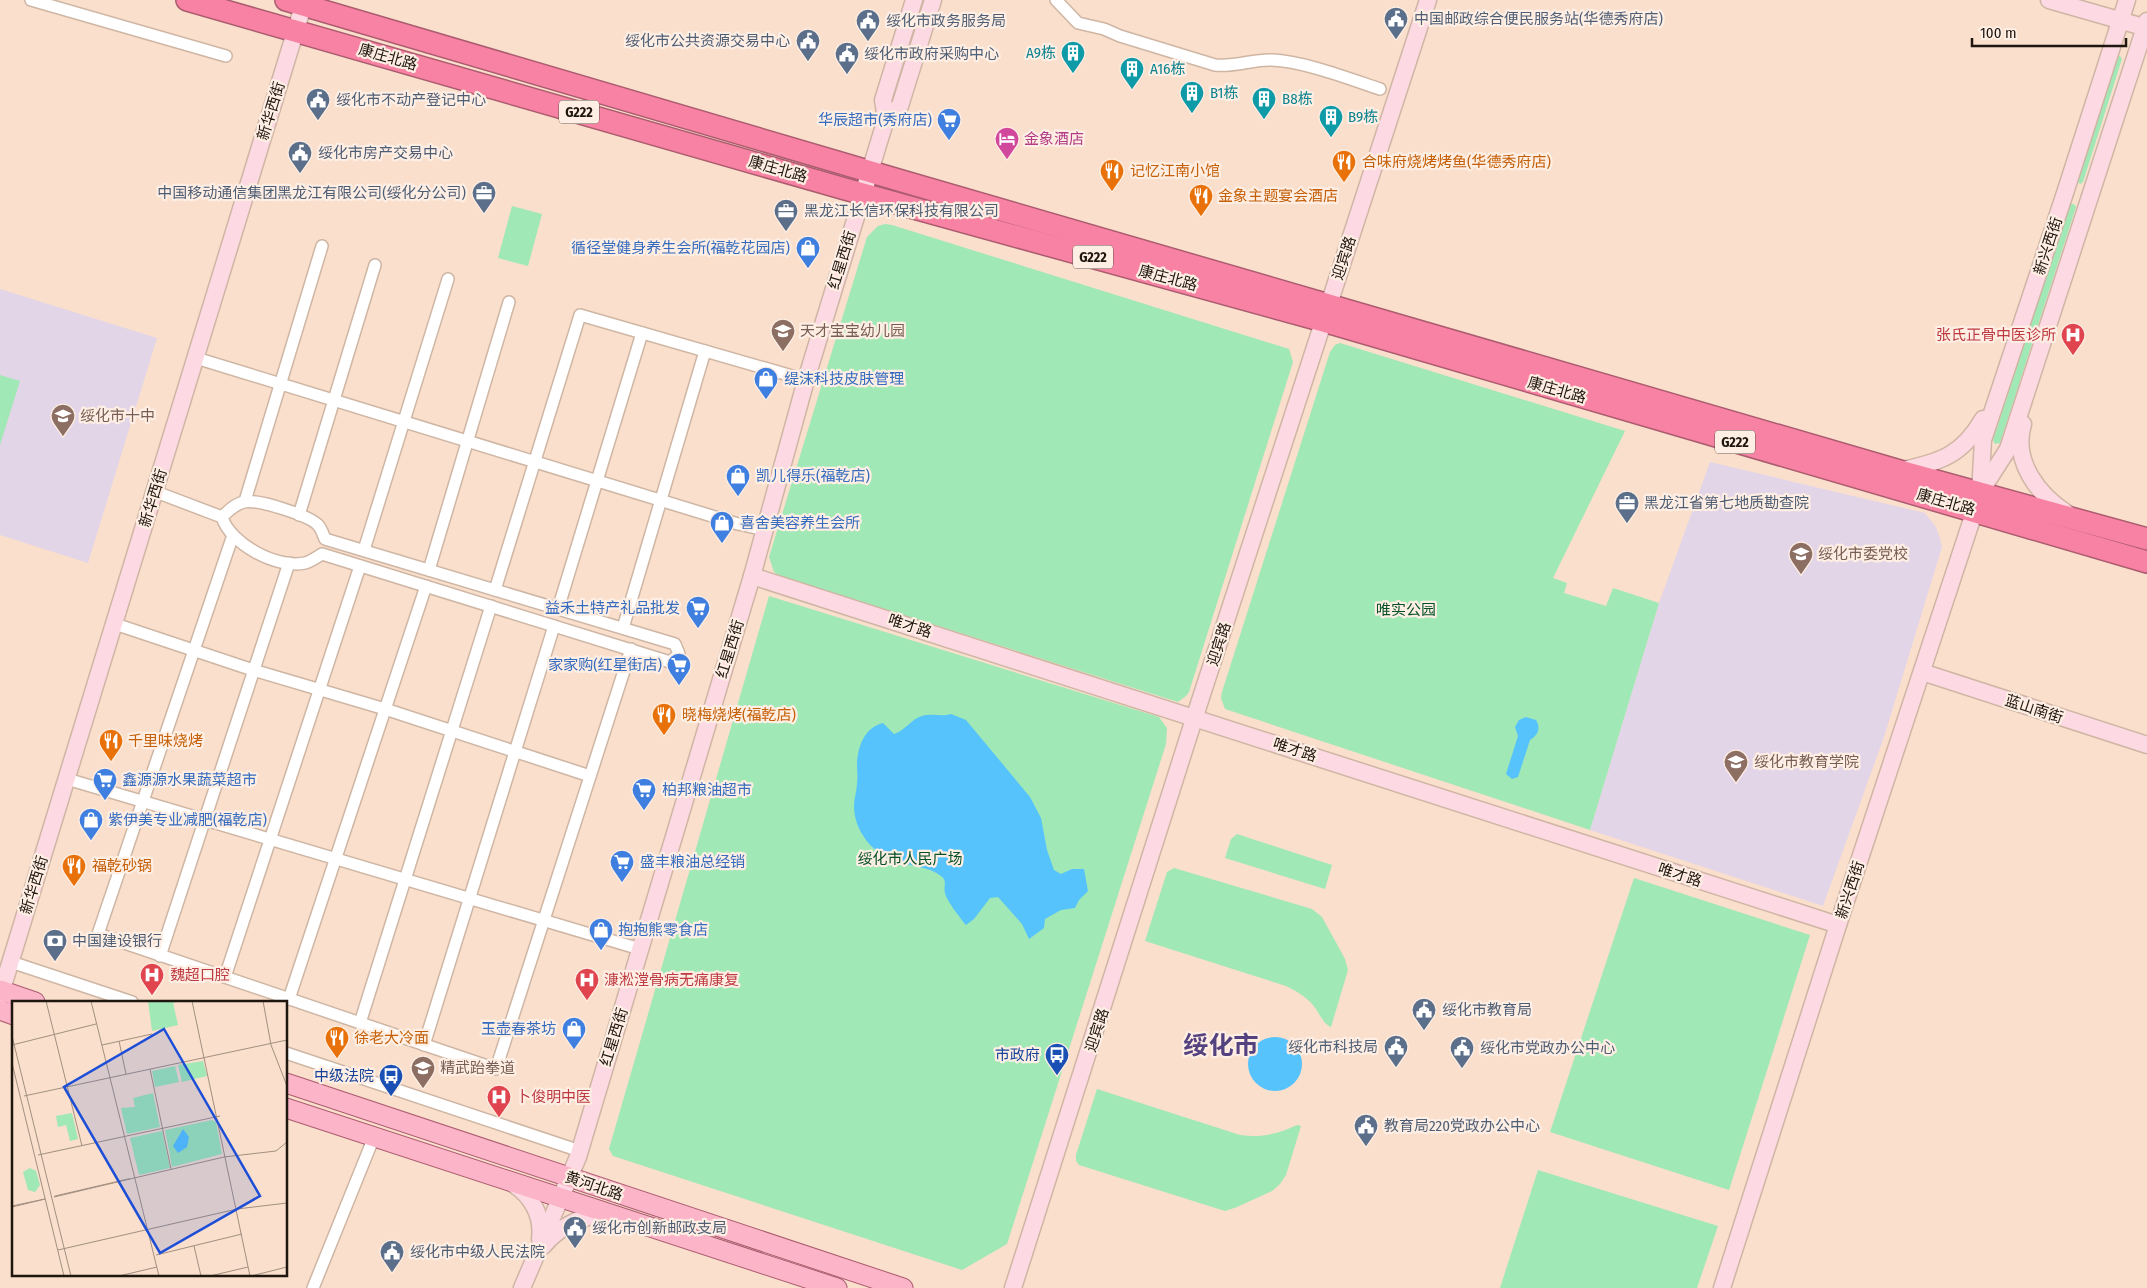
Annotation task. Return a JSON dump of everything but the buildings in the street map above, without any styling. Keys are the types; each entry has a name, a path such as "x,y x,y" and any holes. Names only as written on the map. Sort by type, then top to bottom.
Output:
{"highway":[{"name":"康庄北路","path":"187,0 862,194 1326,313 1900,471 1978,502 2147,562"},
{"name":"康庄北路","path":"298,2 869,171 1326,313 1978,502 2076,519 2147,539"}],"main road":[{"name":"红星西街","path":"536,1256 580,1151 752,576 806,380 886,119 883,100 914,0"},
{"name":"红星西街","path":"886,119 900,106 933,0"},
{"name":"迎宾路","path":"1013,1288 1195,716 1428,0"},
{"path":"2049,0 2103,7 2120,20 2146,25"},
{"name":"新兴西街","path":"1978,502 1983,440 2127,0"},
{"name":"新华西街","path":"1,992 156,492 295,30 298,2"},
{"name":"新兴西街","path":"1722,1288 1838,925 1978,502 2008,449 2146,25"},
{"path":"2066,190 2090,198"},
{"path":"1900,471 1931,463 1949,455 1963,446 1973,435 1984,417 2002,364 2019,334"},
{"path":"2042,341 2040,370 2021,431 2022,455 2032,480 2041,492 2076,519"},
{"name":"唯才路","path":"752,576 1195,716 1838,925"},
{"name":"蓝山南街","path":"1922,672 2147,745"},
{"path":"1,992 31,1001"},
{"path":"0,1010 12,1014"},
{"name":"黄河北路","path":"288,1084 903,1288"},
{"name":"黄河北路","path":"288,1109 837,1288"},
{"path":"507,1180 529,1197 540,1218 541,1228 536,1256"},
{"path":"522,1288 536,1256 544,1244 565,1226 583,1217 605,1213"}],"street":[{"path":"31,0 226,56"},
{"path":"1056,0 1078,23 1104,28 1120,36 1215,65 1230,66 1272,60 1336,74 1380,89"},
{"path":"245,501 322,246"},
{"path":"299,515 375,265"},
{"path":"364,550 448,280"},
{"path":"429,570 509,302"},
{"path":"495,590 580,315 806,380"},
{"path":"558,608 642,333"},
{"path":"623,628 705,352"},
{"path":"196,358 738,524 765,530"},
{"path":"156,492 222,517"},
{"path":"245,501 266,504 307,517 319,525 325,539 675,644 679,654 670,662 322,554 305,563 274,561 253,550 232,535 225,527 222,517 232,508 245,501"},
{"path":"232,535 98,934 496,1069 631,649"},
{"path":"160,956 252,670 289,563"},
{"path":"226,977 360,566"},
{"path":"289,999 426,586"},
{"path":"360,1022 492,606"},
{"path":"115,624 252,670 385,709 590,776"},
{"path":"424,1044 554,626"},
{"path":"67,779 640,949"},
{"path":"11,962 129,1001"},
{"path":"288,1054 580,1151"},
{"path":"313,1288 374,1137"}],"shaded area":[{"name":"绥化市十中","path":"0,289 157,338 88,563 0,535"},
{"path":"1710,462 1925,513 1936,527 1940,538 1942,547 1884,737 1823,906 1590,830 1659,603"}],"green space":[{"path":"2120,56 2122,59 2083,182 2080,184 2077,181 2115,57"},
{"path":"2070,204 2074,204 2076,207 2000,443 1995,444 1993,440"},
{"path":"512,206 542,214 528,266 498,258"},
{"path":"885,224 1289,349 1293,362 1189,692 1178,702 780,576 774,572 769,557 867,237 878,226"},
{"name":"唯实公园","path":"1340,343 1625,431 1553,578 1567,583 1564,593 1606,606 1613,588 1659,603 1590,830 1225,709 1221,698 1222,692 1330,352 1335,345"},
{"path":"0,375 20,381 0,445"},
{"name":"绥化市人民广场","path":"769,596 1159,717 1167,728 1166,744 1007,1244 962,1270 613,1156 609,1149"},
{"path":"1237,834 1332,865 1325,889 1225,858 1231,839"},
{"path":"1174,868 1312,909 1322,917 1345,959 1348,970 1331,1027 1307,999 1286,986 1145,941 1167,872"},
{"path":"1634,878 1810,935 1729,1190 1550,1132"},
{"path":"1097,1089 1240,1135 1255,1136 1269,1134 1297,1125 1301,1126 1286,1175 1272,1191 1225,1211 1079,1165 1076,1161 1076,1155"},
{"path":"1538,1170 1718,1226 1697,1288 1500,1288"}],"water":[{"path":"951,714 966,720 1030,797 1041,818 1047,850 1054,870 1061,874 1072,869 1084,869 1088,891 1079,900 1075,908 1061,910 1045,919 1044,928 1029,939 1022,924 998,897 990,898 974,919 966,925 946,896 943,878 937,873 920,867 889,859 867,841 858,825 854,806 857,764 861,744 867,733 876,725 883,723 894,734 922,716"},
{"path":"1526,717 1536,720 1538,731 1530,740 1518,777 1512,779 1506,774 1518,736 1515,727 1519,720"},
{"path":"1275,1037 1285,1039 1294,1045 1300,1054 1302,1064 1300,1074 1294,1083 1285,1089 1275,1091 1265,1089 1256,1083 1250,1074 1248,1064 1250,1054 1256,1045 1265,1039"}],"place":[{"name":"中国邮政综合便民服务站(华德秀府店)","path":"1396,40"},
{"name":"绥化市政务服务局","path":"868,42"},
{"name":"绥化市公共资源交易中心","path":"808,62"},
{"name":"A9栋","path":"1073,74"},
{"name":"绥化市政府采购中心","path":"847,75"},
{"name":"A16栋","path":"1132,90"},
{"name":"B1栋","path":"1192,114"},
{"name":"B8栋","path":"1264,120"},
{"name":"绥化市不动产登记中心","path":"318,121"},
{"name":"B9栋","path":"1331,138"},
{"name":"华辰超市(秀府店)","path":"949,141"},
{"name":"金象酒店","path":"1007,160"},
{"name":"绥化市房产交易中心","path":"300,174"},
{"name":"合味府烧烤烤鱼(华德秀府店)","path":"1344,183"},
{"name":"记忆江南小馆","path":"1112,192"},
{"name":"中国移动通信集团黑龙江有限公司(绥化分公司)","path":"484,214"},
{"name":"金象主题宴会酒店","path":"1201,217"},
{"name":"黑龙江长信环保科技有限公司","path":"786,232"},
{"name":"循径堂健身养生会所(福乾花园店)","path":"808,269"},
{"name":"天才宝宝幼儿园","path":"783,352"},
{"name":"张氏正骨中医诊所","path":"2073,356"},
{"name":"缇沫科技皮肤管理","path":"766,400"},
{"name":"绥化市十中","path":"63,437"},
{"name":"凯儿得乐(福乾店)","path":"738,497"},
{"name":"黑龙江省第七地质勘查院","path":"1627,524"},
{"name":"喜舍美容养生会所","path":"722,544"},
{"name":"绥化市委党校","path":"1801,575"},
{"name":"益禾土特产礼品批发","path":"698,629"},
{"name":"家家购(红星街店)","path":"679,686"},
{"name":"晓梅烧烤(福乾店)","path":"664,736"},
{"name":"千里味烧烤","path":"111,762"},
{"name":"绥化市教育学院","path":"1736,783"},
{"name":"鑫源源水果蔬菜超市","path":"105,801"},
{"name":"柏邦粮油超市","path":"644,811"},
{"name":"紫伊美专业减肥(福乾店)","path":"91,841"},
{"name":"盛丰粮油总经销","path":"622,883"},
{"name":"福乾砂锅","path":"74,887"},
{"name":"抱抱熊零食店","path":"601,951"},
{"name":"中国建设银行","path":"55,962"},
{"name":"魏超口腔","path":"152,996"},
{"name":"漮淞漟骨病无痛康复","path":"587,1001"},
{"name":"绥化市教育局","path":"1424,1031"},
{"name":"玉壶春茶坊","path":"574,1050"},
{"name":"徐老大冷面","path":"337,1059"},
{"name":"绥化市科技局","path":"1396,1068"},
{"name":"绥化市党政办公中心","path":"1462,1069"},
{"name":"市政府","path":"1057,1076"},
{"name":"精武跆拳道","path":"423,1089"},
{"name":"中级法院","path":"391,1097"},
{"name":"卜俊明中医","path":"499,1118"},
{"name":"教育局220党政办公中心","path":"1366,1147"},
{"name":"绥化市创新邮政支局","path":"575,1249"},
{"name":"绥化市中级人民法院","path":"392,1273"}],"district":[{"name":"绥化市","path":"1221,1046"}]}
